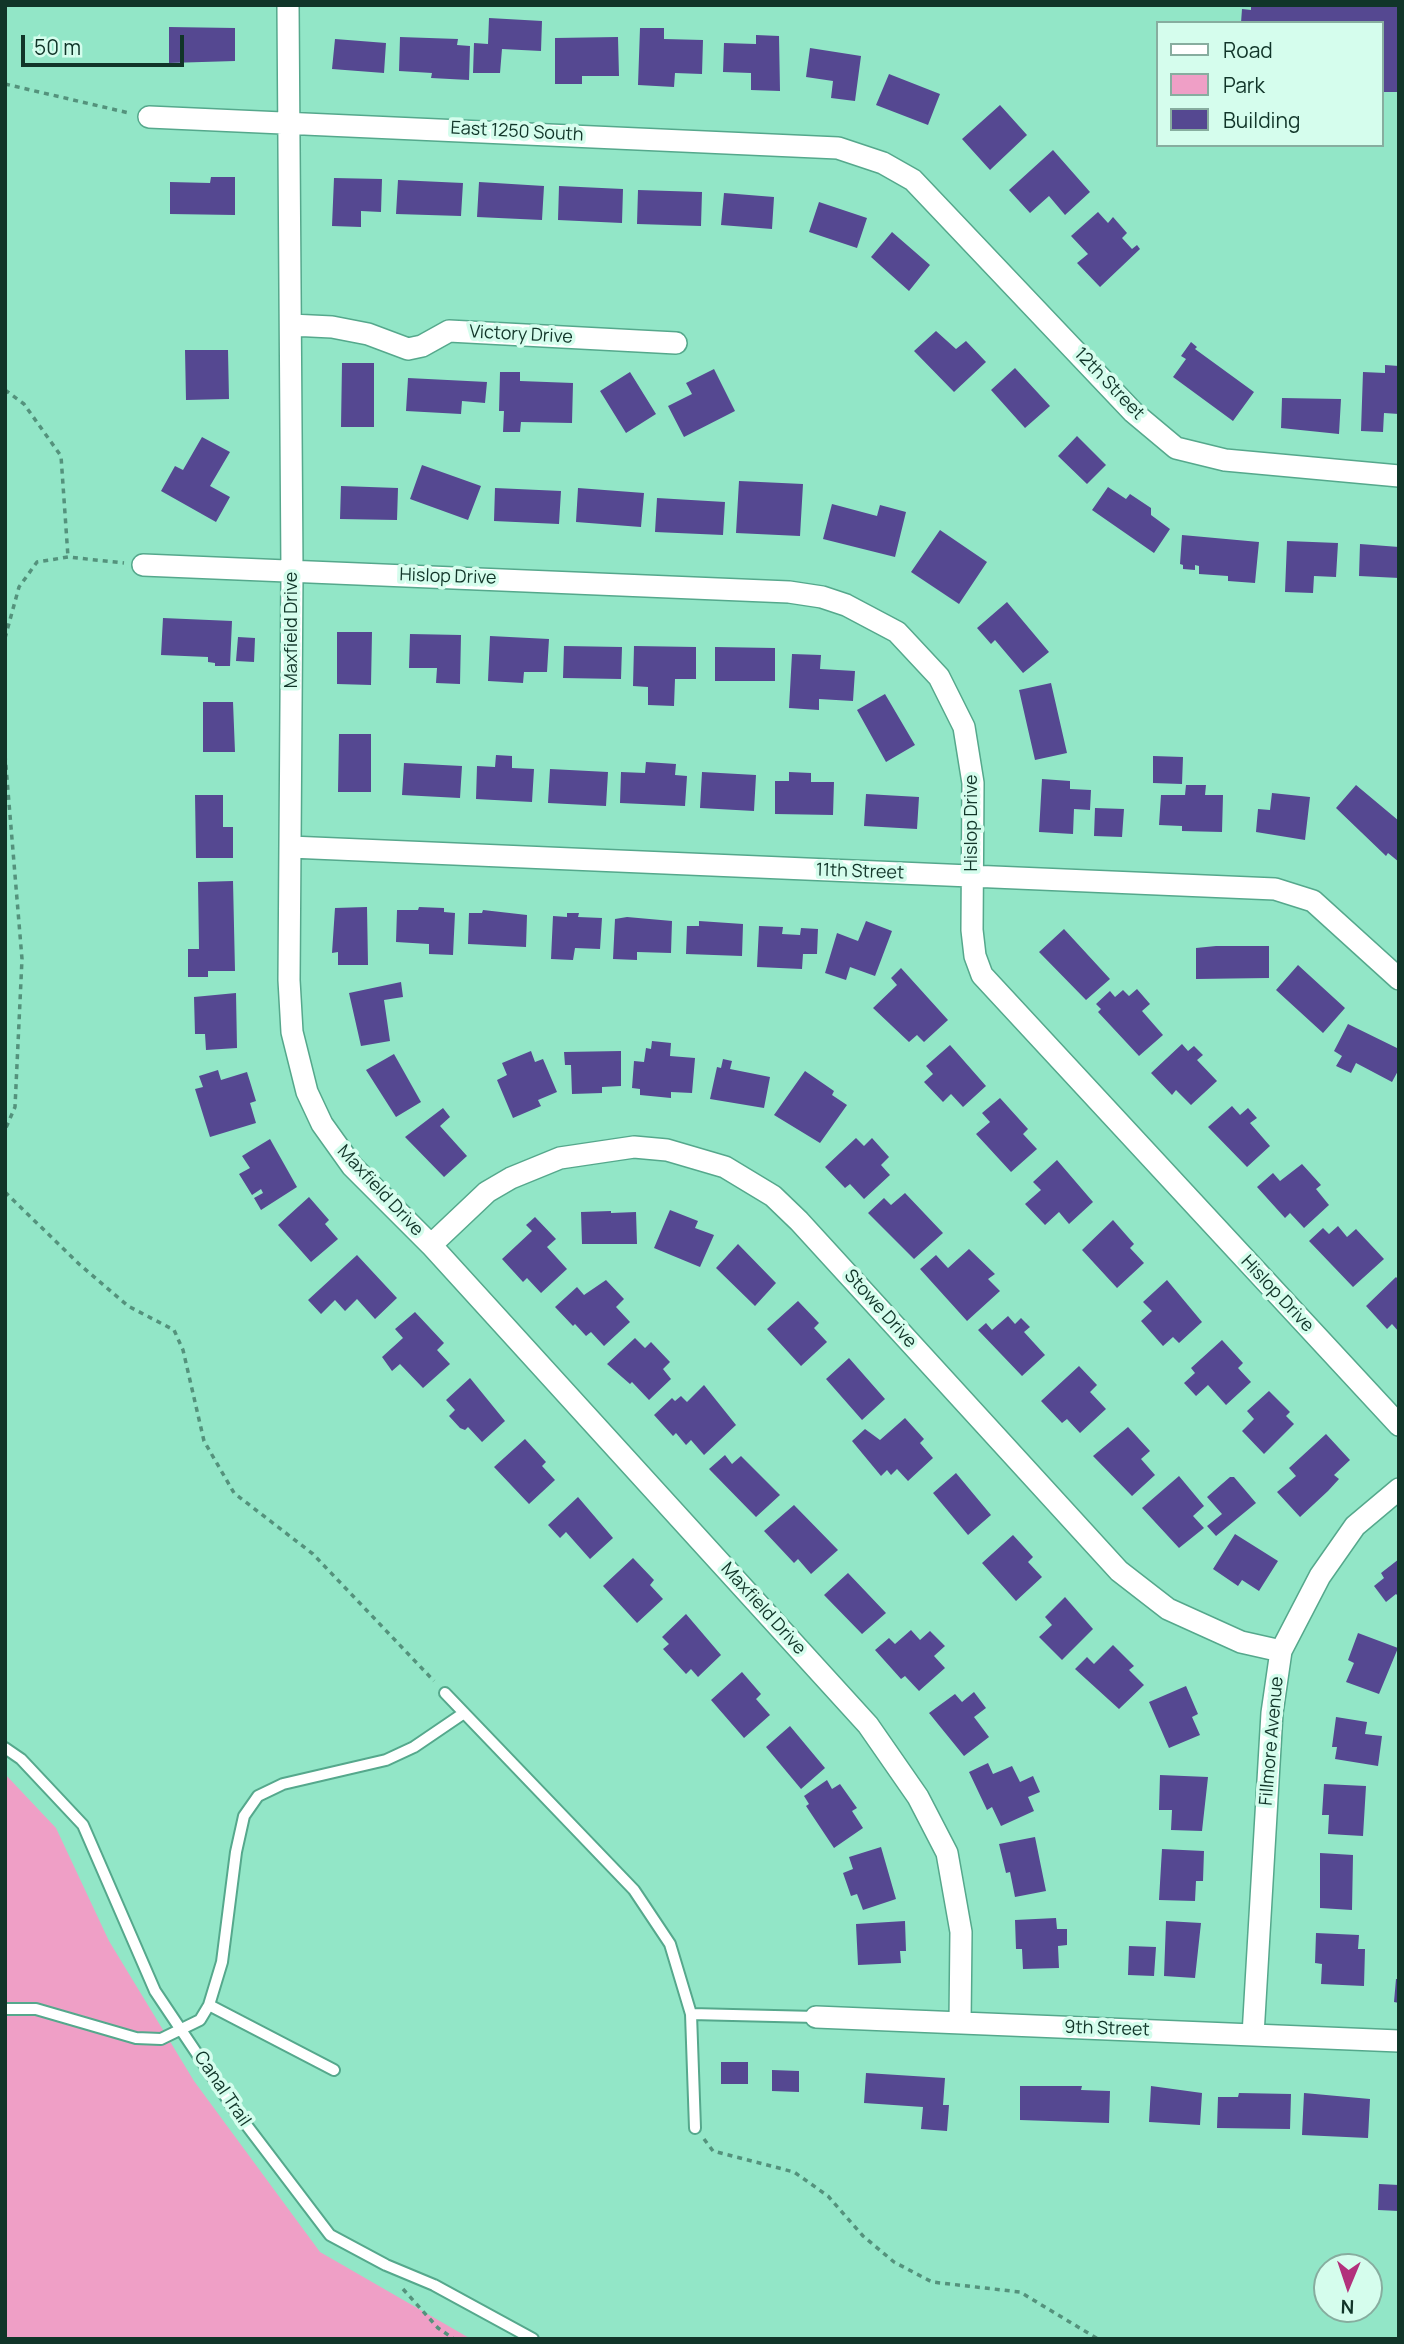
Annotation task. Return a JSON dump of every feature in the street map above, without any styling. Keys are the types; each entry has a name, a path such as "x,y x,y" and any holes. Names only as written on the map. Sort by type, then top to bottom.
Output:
{"street":[{"name":"Maxfield Drive","path":"288,5 292,571 289,980 292,1032 307,1092 322,1124 352,1166 431,1245 868,1725 911,1787 947,1853 961,1932 960,2023"},
{"name":"East 1250 South","path":"149,117 289,121 838,148 883,163"},
{"name":"12th Street","path":"883,163 914,180 1133,412 1177,449 1225,460 1399,476"},
{"name":"Victory Drive","path":"291,325 356,331 408,349 422,346 449,331 676,343"},
{"name":"Hislop Drive","path":"143,565 789,592 822,597 872,616 897,632 939,677 964,727 973,783 972,930 975,956 982,975 1399,1425"},
{"name":"11th Street","path":"290,847 1275,889 1314,901 1399,979"},
{"name":"Stowe Drive","path":"431,1245 487,1192 522,1172 560,1158 634,1147 667,1150 725,1167 773,1196 799,1221 1119,1571 1168,1609 1241,1642 1281,1651"},
{"name":"Fillmore Avenue","path":"1253,2035 1272,1713 1281,1651 1320,1576 1354,1526 1399,1489"},
{"name":"9th Street","path":"816,2017 1399,2041"}],"lane":[{"path":"445,1693 634,1890 670,1944 691,2014 695,2128"},
{"path":"5,2009 36,2009 135,2038 161,2039 183,2031 200,2020 209,2005 222,1962 236,1852 244,1816 258,1796 283,1784 386,1759 414,1747 464,1713"},
{"name":"Canal Trail","path":"5,1748 21,1759 83,1825 155,1991 232,2106 330,2235 434,2285 533,2339"},
{"path":"209,2005 334,2070"},
{"path":"691,2014 816,2017"}],"path":[{"path":"5,84 149,117"},
{"path":"5,390 24,404 61,456 68,557"},
{"path":"5,638 19,587 37,562 68,557 143,565"},
{"path":"5,755 22,959 15,1107 5,1130"},
{"path":"5,1192 79,1264 128,1306 174,1330 183,1350 204,1441 234,1493 313,1555 445,1693"},
{"path":"695,2128 713,2151 794,2172 828,2196 863,2236 894,2262 932,2282 1020,2292 1098,2339"},
{"path":"386,2264 412,2302 454,2339"}],"green space":[{"path":"5,1774 56,1828 109,1941 194,2081 320,2252 471,2339 5,2339"}],"building":[{"path":"1251,5 1399,5 1399,92 1383,92 1383,21 1241,21 1242,9 1251,10"},
{"path":"489,18 542,21 541,51 502,49 500,73 473,73 474,43 488,44"},
{"path":"169,27 235,28 235,61 169,63"},
{"path":"640,28 664,28 664,39 703,40 702,74 675,73 674,87 638,85"},
{"path":"756,35 779,36 780,91 751,90 751,73 723,72 724,43 756,44"},
{"path":"400,37 458,39 457,45 470,46 469,80 431,78 432,73 399,71"},
{"path":"618,37 619,76 582,76 582,84 555,84 555,38"},
{"path":"335,39 386,43 384,73 332,69"},
{"path":"810,48 861,56 855,101 831,98 833,81 806,77"},
{"path":"889,74 940,94 928,125 876,105"},
{"path":"1000,105 1027,135 990,170 962,139"},
{"path":"1053,150 1090,192 1065,215 1049,196 1030,213 1009,190"},
{"path":"211,177 235,177 235,215 170,214 170,182 210,183"},
{"path":"334,178 382,179 381,212 361,211 361,227 332,226"},
{"path":"398,180 463,183 461,216 396,214"},
{"path":"479,182 544,186 542,220 477,217"},
{"path":"559,186 623,189 622,223 558,220"},
{"path":"638,190 702,192 701,226 637,224"},
{"path":"724,193 774,197 772,229 721,225"},
{"path":"819,202 867,218 857,248 809,232"},
{"path":"1098,212 1108,223 1113,217 1127,233 1122,238 1132,249 1137,245 1140,249 1100,287 1077,263 1088,254 1071,236"},
{"path":"892,232 930,265 909,291 871,257"},
{"path":"936,331 956,349 966,341 986,362 954,392 914,351"},
{"path":"1191,342 1197,347 1195,349 1254,392 1233,421 1173,377 1186,359 1181,356"},
{"path":"185,350 228,350 229,399 186,400"},
{"path":"342,363 374,363 374,427 341,427"},
{"path":"1385,365 1399,366 1399,414 1384,413 1383,432 1361,431 1363,372 1385,373"},
{"path":"1015,368 1050,406 1025,428 991,390"},
{"path":"714,369 735,411 684,437 668,406 692,394 686,383"},
{"path":"500,372 520,372 520,381 573,383 572,423 521,422 520,432 503,432 504,411 499,411"},
{"path":"630,372 656,414 626,433 600,391"},
{"path":"408,378 487,382 485,403 462,401 461,414 406,411"},
{"path":"1282,398 1341,399 1339,434 1281,428"},
{"path":"1077,436 1106,465 1087,484 1058,456"},
{"path":"202,437 230,452 210,486 230,497 216,522 161,491 175,466 183,470"},
{"path":"422,465 481,486 468,520 410,499"},
{"path":"739,481 803,484 800,536 736,533"},
{"path":"341,486 398,488 397,520 340,519"},
{"path":"1108,487 1126,499 1130,494 1151,508 1151,515 1170,529 1154,553 1092,510"},
{"path":"495,488 561,491 559,524 494,521"},
{"path":"578,488 644,493 641,527 576,522"},
{"path":"657,498 725,502 723,535 655,532"},
{"path":"832,504 877,516 880,505 906,512 895,557 823,539"},
{"path":"940,530 987,562 959,604 911,572"},
{"path":"1182,535 1259,542 1255,583 1228,581 1228,576 1199,574 1199,566 1195,565 1195,570 1183,569 1180,564"},
{"path":"1287,541 1338,543 1336,577 1314,576 1313,593 1285,592"},
{"path":"1360,544 1399,547 1399,578 1359,576"},
{"path":"1007,602 1049,652 1023,673 995,640 991,644 977,628"},
{"path":"163,618 232,621 230,666 215,666 215,663 208,662 208,657 161,655"},
{"path":"337,632 372,632 371,685 337,684"},
{"path":"410,634 461,635 460,684 436,683 437,668 409,668"},
{"path":"490,636 549,639 547,672 524,672 523,683 488,681"},
{"path":"238,637 255,638 254,662 236,661"},
{"path":"564,646 622,647 621,679 563,678"},
{"path":"634,646 696,647 696,679 675,679 674,706 648,705 648,687 633,686"},
{"path":"715,647 775,648 775,681 715,681"},
{"path":"792,654 821,655 820,669 855,671 853,701 819,699 819,710 789,708"},
{"path":"1051,683 1067,753 1035,760 1019,690"},
{"path":"885,694 915,745 886,762 857,710"},
{"path":"203,702 233,702 235,752 203,752"},
{"path":"339,734 371,734 371,792 338,792"},
{"path":"496,755 512,756 512,768 534,769 532,802 476,799 477,766 495,767"},
{"path":"1153,756 1183,757 1182,784 1153,783"},
{"path":"646,762 676,764 675,775 687,776 685,806 620,803 621,772 645,773"},
{"path":"404,763 462,766 460,798 402,795"},
{"path":"550,769 608,772 606,806 548,803"},
{"path":"702,772 756,775 754,811 700,808"},
{"path":"789,772 811,773 811,782 834,782 833,815 775,814 775,781 789,781"},
{"path":"1042,779 1070,781 1070,789 1091,790 1090,810 1074,809 1073,834 1039,832"},
{"path":"1186,785 1206,785 1205,795 1223,795 1222,832 1182,831 1182,826 1159,825 1161,795 1185,795"},
{"path":"1356,785 1399,821 1399,862 1388,853 1386,856 1336,808"},
{"path":"1272,793 1310,797 1305,840 1256,832 1258,809 1270,810"},
{"path":"866,794 919,797 917,829 864,826"},
{"path":"195,795 223,795 223,827 233,827 233,858 196,858"},
{"path":"1095,808 1124,809 1122,837 1094,836"},
{"path":"233,881 235,971 208,971 208,977 188,977 188,949 199,949 198,882"},
{"path":"367,907 368,965 338,965 338,952 332,953 335,908"},
{"path":"419,907 444,908 444,912 455,913 453,955 429,954 429,944 396,942 397,910 418,910"},
{"path":"483,910 527,915 526,947 468,944 469,913 482,913"},
{"path":"567,913 579,913 578,917 602,918 600,949 575,948 573,960 551,959 553,916 567,917"},
{"path":"627,917 672,921 671,953 637,952 637,960 613,959 615,919"},
{"path":"699,921 743,924 742,956 686,954 687,926 699,926"},
{"path":"866,921 892,931 875,976 850,967 846,980 825,973 837,933 858,941"},
{"path":"759,926 783,927 782,934 800,935 801,928 818,929 817,954 803,954 802,969 757,967"},
{"path":"1064,929 1110,979 1086,1000 1039,952"},
{"path":"1269,946 1269,978 1196,979 1196,948"},
{"path":"1298,965 1345,1008 1323,1033 1276,990"},
{"path":"901,968 948,1020 924,1042 917,1035 909,1042 873,1008 897,985 891,978"},
{"path":"401,982 403,997 384,1000 390,1041 361,1046 349,993"},
{"path":"1137,989 1150,1004 1142,1011 1163,1035 1139,1056 1098,1012 1101,1009 1096,1004 1110,991 1115,997 1123,990 1129,996"},
{"path":"236,993 237,1048 206,1050 205,1034 195,1034 194,997"},
{"path":"1348,1024 1399,1049 1399,1069 1392,1082 1356,1063 1351,1073 1336,1066 1342,1056 1334,1051"},
{"path":"652,1041 671,1043 670,1056 695,1058 692,1093 671,1092 671,1098 640,1095 640,1089 632,1088 634,1061 644,1062 646,1048 651,1049"},
{"path":"1182,1044 1188,1051 1194,1046 1203,1055 1197,1060 1217,1081 1191,1105 1176,1090 1172,1095 1151,1073"},
{"path":"950,1045 986,1086 963,1107 951,1094 943,1102 924,1082 933,1074 926,1066"},
{"path":"531,1051 535,1062 543,1059 557,1092 538,1100 541,1106 513,1118 497,1080 507,1075 502,1063"},
{"path":"621,1051 621,1086 602,1087 602,1093 572,1094 571,1065 565,1065 564,1052"},
{"path":"394,1054 421,1102 396,1117 366,1070"},
{"path":"723,1059 732,1061 730,1069 770,1077 764,1108 710,1099 717,1067 721,1068"},
{"path":"218,1070 221,1080 247,1072 256,1101 250,1103 256,1123 210,1137 195,1089 203,1087 199,1076"},
{"path":"805,1071 834,1091 832,1095 847,1105 820,1143 774,1115"},
{"path":"1000,1098 1028,1129 1023,1134 1037,1149 1011,1172 976,1134 990,1122 982,1113"},
{"path":"1232,1106 1240,1115 1248,1108 1257,1118 1250,1123 1270,1146 1247,1167 1208,1127"},
{"path":"443,1108 450,1117 440,1126 467,1156 444,1177 405,1137"},
{"path":"856,1138 864,1146 872,1138 889,1157 881,1165 890,1175 864,1199 850,1184 845,1188 825,1167"},
{"path":"270,1139 297,1187 261,1210 254,1198 263,1193 261,1189 252,1195 239,1174 250,1168 242,1156"},
{"path":"1057,1160 1093,1202 1069,1224 1059,1212 1045,1225 1025,1204 1041,1190 1033,1182"},
{"path":"1302,1164 1321,1185 1316,1189 1329,1205 1304,1228 1290,1213 1285,1218 1257,1187 1273,1173 1280,1181"},
{"path":"905,1193 943,1233 914,1259 868,1213 884,1198 891,1205"},
{"path":"309,1197 329,1220 325,1224 338,1239 311,1262 278,1225"},
{"path":"670,1210 698,1221 695,1228 714,1235 700,1267 654,1248"},
{"path":"581,1212 636,1212 637,1244 582,1244"},
{"path":"535,1217 556,1239 547,1247 567,1269 541,1293 527,1278 523,1282 502,1259 532,1231 526,1225"},
{"path":"1113,1220 1134,1244 1130,1248 1144,1263 1117,1288 1082,1250"},
{"path":"1338,1226 1347,1237 1356,1229 1384,1259 1353,1287 1309,1241 1323,1228 1329,1234"},
{"path":"738,1244 776,1283 755,1306 716,1268"},
{"path":"969,1249 995,1274 988,1279 1000,1291 967,1321 920,1269 936,1255 948,1268"},
{"path":"357,1255 397,1298 375,1319 357,1299 345,1311 335,1300 321,1314 308,1300"},
{"path":"1396,1277 1399,1280 1399,1332 1392,1324 1387,1329 1366,1306"},
{"path":"606,1280 624,1299 616,1307 630,1322 604,1346 591,1332 586,1336 575,1324 573,1326 555,1307 577,1287 584,1295"},
{"path":"1167,1280 1202,1322 1179,1343 1173,1337 1163,1346 1141,1321 1152,1311 1143,1302"},
{"path":"798,1301 819,1323 814,1328 827,1342 801,1366 767,1329"},
{"path":"415,1312 444,1343 437,1350 450,1364 423,1388 400,1364 392,1371 382,1357 403,1338 395,1329"},
{"path":"1008,1316 1015,1324 1021,1318 1030,1327 1024,1332 1045,1355 1022,1376 978,1330 986,1323 992,1330"},
{"path":"635,1338 645,1348 651,1342 670,1362 663,1369 671,1379 649,1400 632,1382 630,1384 607,1364"},
{"path":"1222,1340 1243,1363 1238,1368 1251,1382 1226,1405 1208,1385 1196,1396 1184,1383 1195,1373 1191,1368"},
{"path":"849,1358 885,1399 862,1420 826,1379"},
{"path":"1079,1366 1097,1385 1090,1392 1106,1409 1080,1433 1067,1419 1062,1423 1041,1401"},
{"path":"470,1378 505,1421 482,1442 468,1427 465,1430 460,1428 449,1416 455,1410 446,1400"},
{"path":"704,1385 736,1425 704,1455 691,1440 686,1445 676,1433 673,1436 654,1415 672,1398 675,1401 681,1396 687,1402"},
{"path":"1269,1391 1290,1412 1286,1416 1294,1424 1264,1454 1242,1431 1254,1419 1247,1411"},
{"path":"905,1418 924,1439 920,1443 933,1458 908,1481 897,1469 891,1475 887,1470 881,1476 852,1441 865,1429 880,1440"},
{"path":"1128,1427 1150,1451 1141,1459 1155,1475 1132,1496 1093,1456"},
{"path":"1326,1434 1350,1460 1334,1475 1339,1479 1300,1517 1277,1492 1296,1476 1289,1468"},
{"path":"525,1439 546,1462 542,1466 555,1480 529,1504 494,1467"},
{"path":"725,1455 732,1464 741,1456 780,1495 756,1517 709,1469"},
{"path":"956,1473 991,1515 968,1535 933,1493"},
{"path":"1179,1476 1204,1506 1193,1516 1204,1528 1179,1548 1142,1508"},
{"path":"1230,1477 1234,1477 1256,1503 1216,1536 1207,1526 1222,1514 1207,1497"},
{"path":"578,1497 613,1538 590,1559 566,1532 560,1538 548,1525"},
{"path":"794,1505 838,1550 811,1574 798,1559 794,1563 764,1531"},
{"path":"1235,1534 1278,1561 1259,1591 1242,1580 1238,1586 1213,1569"},
{"path":"1013,1535 1033,1557 1028,1562 1042,1577 1016,1601 982,1563"},
{"path":"633,1558 654,1580 650,1585 663,1599 637,1623 603,1586"},
{"path":"1399,1559 1399,1597 1396,1594 1386,1602 1374,1586 1384,1578 1381,1573"},
{"path":"848,1573 886,1613 862,1634 824,1595"},
{"path":"1065,1597 1093,1629 1062,1660 1039,1637 1052,1625 1045,1617"},
{"path":"686,1614 721,1655 698,1677 691,1669 686,1674 663,1649 669,1644 662,1637"},
{"path":"911,1630 920,1640 930,1631 945,1646 934,1656 945,1668 919,1691 905,1676 901,1679 875,1650 889,1638 895,1644"},
{"path":"1358,1633 1398,1648 1379,1694 1346,1682 1354,1663 1348,1660"},
{"path":"1113,1645 1134,1666 1129,1670 1144,1685 1119,1709 1075,1669 1087,1657 1094,1664"},
{"path":"742,1672 761,1694 756,1699 770,1715 744,1738 711,1700"},
{"path":"1186,1686 1198,1714 1192,1717 1200,1735 1169,1748 1149,1702"},
{"path":"974,1692 986,1708 974,1717 989,1737 964,1756 929,1713 955,1694 962,1702"},
{"path":"1336,1717 1367,1722 1365,1734 1382,1736 1378,1766 1335,1759 1337,1747 1332,1747"},
{"path":"790,1726 825,1768 801,1789 766,1747"},
{"path":"988,1763 993,1774 1012,1766 1020,1782 1033,1776 1040,1792 1028,1797 1034,1811 1001,1826 992,1807 987,1810 969,1772"},
{"path":"1160,1775 1208,1777 1202,1831 1171,1830 1172,1810 1159,1810"},
{"path":"827,1780 832,1789 840,1784 857,1808 852,1811 863,1828 834,1848 806,1806 809,1804 804,1796"},
{"path":"1324,1784 1366,1786 1363,1836 1328,1834 1329,1815 1322,1815"},
{"path":"1035,1837 1046,1891 1015,1897 1010,1872 1006,1873 999,1844"},
{"path":"881,1847 896,1899 863,1910 857,1894 851,1896 843,1873 853,1869 849,1857"},
{"path":"1162,1849 1204,1851 1203,1881 1196,1881 1195,1901 1159,1900"},
{"path":"1320,1853 1353,1855 1352,1910 1320,1908"},
{"path":"1056,1918 1057,1929 1067,1929 1067,1945 1058,1946 1059,1968 1023,1969 1022,1949 1016,1949 1015,1920"},
{"path":"905,1921 906,1951 900,1951 901,1963 858,1965 856,1924"},
{"path":"1166,1921 1201,1923 1195,1978 1164,1976"},
{"path":"1316,1933 1359,1935 1358,1949 1365,1949 1364,1986 1321,1984 1322,1964 1315,1963"},
{"path":"1129,1946 1156,1947 1154,1976 1128,1975"},
{"path":"1396,1979 1399,1979 1399,2003 1394,2002"},
{"path":"721,2062 748,2062 748,2084 721,2084"},
{"path":"772,2070 799,2071 799,2092 772,2091"},
{"path":"866,2073 945,2078 943,2105 949,2105 947,2131 921,2129 923,2107 864,2103"},
{"path":"1020,2086 1082,2086 1081,2090 1110,2091 1109,2123 1020,2120"},
{"path":"1151,2086 1202,2093 1200,2125 1149,2122"},
{"path":"1239,2093 1291,2094 1290,2129 1217,2128 1218,2097 1238,2097"},
{"path":"1304,2093 1370,2099 1368,2138 1302,2135"},
{"path":"1379,2184 1399,2185 1399,2211 1378,2210"}]}
